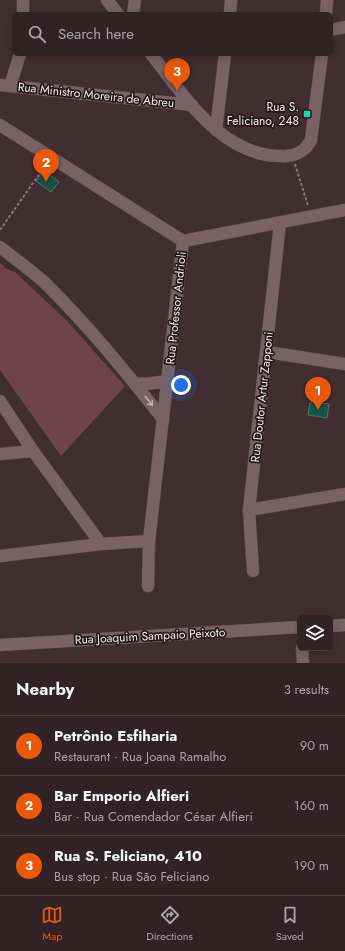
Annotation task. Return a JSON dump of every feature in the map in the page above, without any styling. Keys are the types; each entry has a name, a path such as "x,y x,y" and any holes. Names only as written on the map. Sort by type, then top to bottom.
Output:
{"street":[{"path":"23,0 23,12"},
{"path":"107,0 116,12"},
{"path":"133,12 135,0"},
{"path":"230,12 231,0"},
{"path":"326,12 328,0"},
{"path":"333,30 345,28"},
{"path":"5,86 19,56"},
{"path":"152,56 192,105 216,130 235,142 259,152 278,156 292,155 307,147 311,140 322,56"},
{"path":"216,130 225,56"},
{"name":"Rua Ministro Moreira de Abreu","path":"5,86 192,105"},
{"path":"0,125 51,159 183,241"},
{"name":"Rua Professor Andrioli","path":"148,586 150,541 183,241 345,210"},
{"name":"Rua Doutor Artur Zapponi","path":"253,571 249,510 280,223"},
{"path":"0,246 47,286 107,348 163,419"},
{"path":"267,352 345,364"},
{"path":"135,383 146,384 168,381"},
{"path":"0,400 33,451 101,544"},
{"path":"0,454 33,451"},
{"path":"249,510 345,494"},
{"path":"0,556 101,544 150,541"},
{"path":"333,626 345,625"},
{"name":"Rua Joaquim Sampaio Peixoto","path":"0,645 297,627"},
{"path":"302,651 303,663"}],"path":[{"path":"292,155 311,217"},
{"path":"0,230 51,159"}],"shaded area":[{"path":"0,263 5,267 4,268 15,272 67,321 125,386 61,456 0,370"}],"building":[{"path":"44,170 59,182 51,192 36,181"},
{"path":"310,402 329,404 327,418 308,415"}],"place":[{"name":"Rua S. Feliciano, 410","path":"177,91"},
{"name":"Rua S. Feliciano, 248","path":"307,114"},
{"name":"Bar Emporio Alfieri","path":"46,182"},
{"name":"Petrônio Esfiharia","path":"318,410"}]}
